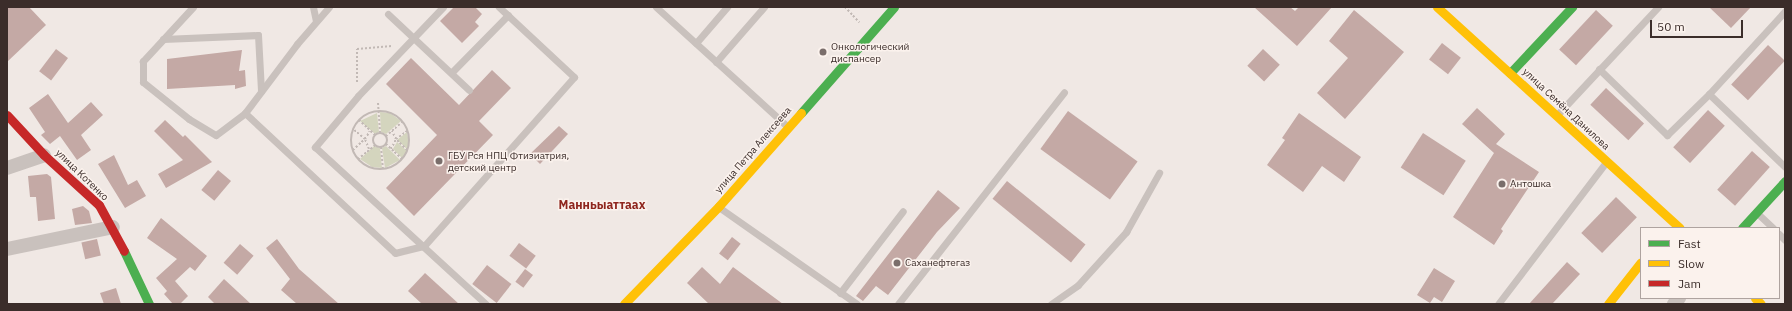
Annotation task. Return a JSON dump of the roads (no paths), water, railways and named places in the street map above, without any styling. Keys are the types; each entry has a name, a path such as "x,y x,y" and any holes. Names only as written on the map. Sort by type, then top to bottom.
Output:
{"street":[{"name":"улица Петра Алексеева","path":"624,304 719,206 894,7"},
{"name":"улица Семёна Данилова","path":"1437,7 1557,115 1673,226"},
{"path":"1510,73 1572,7"},
{"name":"улица Котенко","path":"7,115 44,155 99,205 113,227 149,304"},
{"path":"7,168 44,155"},
{"path":"1743,227 1785,181"},
{"path":"7,249 113,227"},
{"path":"1608,304 1640,263"}],"lane":[{"path":"193,7 143,62 143,82 189,119 216,135 245,113 316,21 329,7"},
{"path":"313,7 316,21"},
{"path":"443,7 358,96 315,147 424,246 450,273 486,304"},
{"path":"245,113 395,253 424,246 574,77 499,7"},
{"path":"656,7 788,126"},
{"path":"696,43 726,7"},
{"path":"716,62 764,7"},
{"path":"1557,115 1658,7"},
{"path":"1599,69 1667,135 1709,94 1785,11"},
{"path":"388,14 452,72 469,90"},
{"path":"452,72 508,15"},
{"path":"163,39 258,35 261,91"},
{"path":"898,304 1064,92"},
{"path":"1709,94 1785,167"},
{"path":"1498,304 1606,162"},
{"path":"1051,304 1078,285 1126,232 1159,173"},
{"path":"719,206 857,304"},
{"path":"840,293 903,211"},
{"path":"1757,212 1772,227"}],"place":[{"name":"Онкологический диспансер","path":"823,52"},
{"name":"ГБУ Рся НПЦ Фтизиатрия, детский центр","path":"439,161"},
{"name":"Антошка","path":"1502,184"},
{"name":"Саханефтегаз","path":"897,263"}],"district":[{"name":"Манньыаттаах","path":"602,205"}]}
